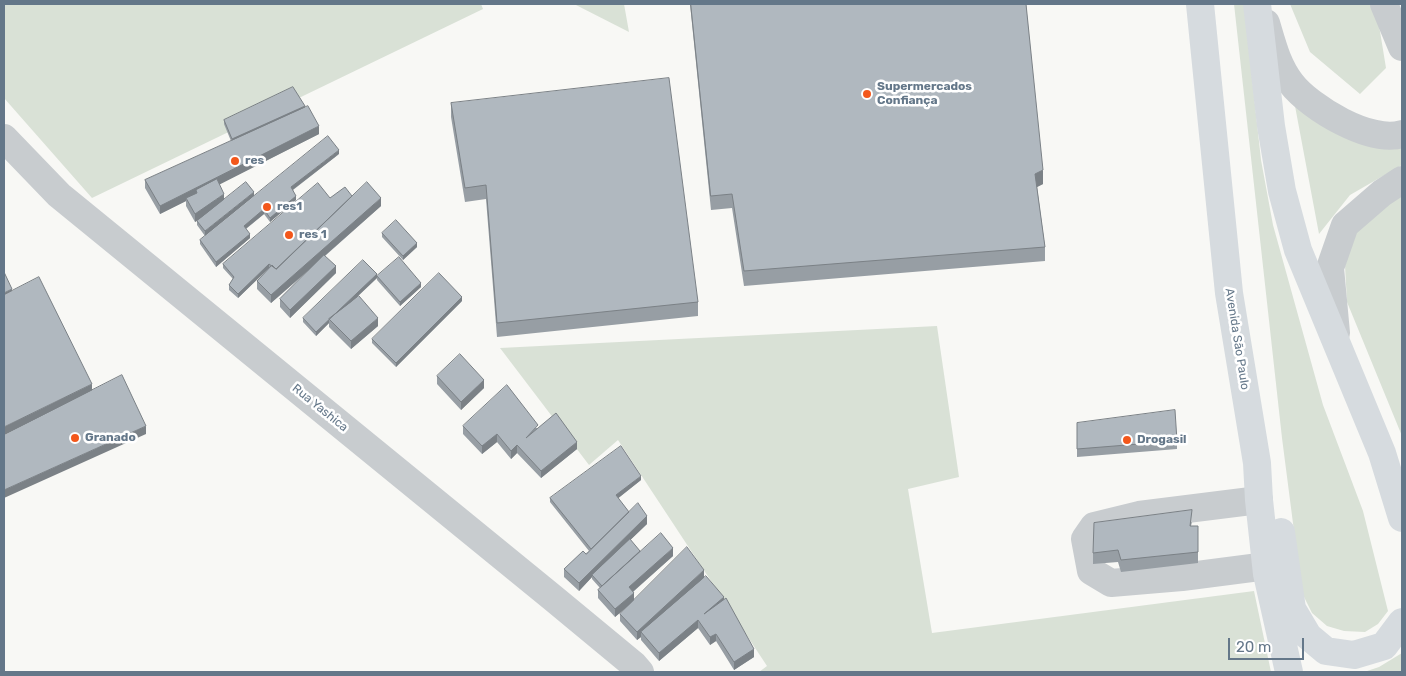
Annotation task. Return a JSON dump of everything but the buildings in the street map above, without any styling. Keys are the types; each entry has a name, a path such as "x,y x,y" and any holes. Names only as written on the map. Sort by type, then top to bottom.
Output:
{"main road":[{"name":"Avenida São Paulo","path":"1200,4 1228,285 1257,463 1267,574 1289,672"},
{"path":"1259,4 1271,126 1282,191 1298,250 1382,453 1402,518"},
{"path":"1239,354 1259,381 1292,608 1308,636 1326,651 1354,655 1384,646 1402,622"}],"street":[{"path":"1259,4 1278,62 1292,84 1315,105 1338,120 1369,133 1393,137 1402,134"},
{"path":"1384,4 1402,46"},
{"name":"Rua Yashica","path":"4,138 59,196 546,592 640,672"},
{"path":"1336,340 1330,268 1345,225 1382,193 1402,180"},
{"path":"1259,500 1130,517 1094,526 1084,539 1091,571 1111,583 1182,577 1267,566"}],"shaded area":[{"path":"4,4 481,4 483,9 92,198 4,98"},
{"path":"574,4 624,4 629,32"},
{"path":"1234,4 1244,4 1261,160 1273,225 1323,405 1363,511 1388,611 1378,624 1365,632 1344,631 1327,626 1312,613 1302,593 1282,438"},
{"path":"1290,4 1373,4 1377,13 1386,68 1360,94 1310,52"},
{"path":"1295,106 1402,147 1402,165 1350,195 1319,234"},
{"path":"1402,196 1402,436 1347,302 1345,266 1357,226 1390,198"},
{"path":"937,326 959,477 908,489 932,633 1254,591 1271,672 759,672 767,666 618,440 589,465 500,348"},
{"path":"1402,653 1402,672 1364,672 1379,667"}],"place":[{"name":"Supermercados Confiança","path":"867,94"},
{"name":"res","path":"235,161"},
{"name":"res1","path":"267,207"},
{"name":"res 1","path":"289,235"},
{"name":"Granado","path":"75,438"},
{"name":"Drogasil","path":"1127,440"}]}
